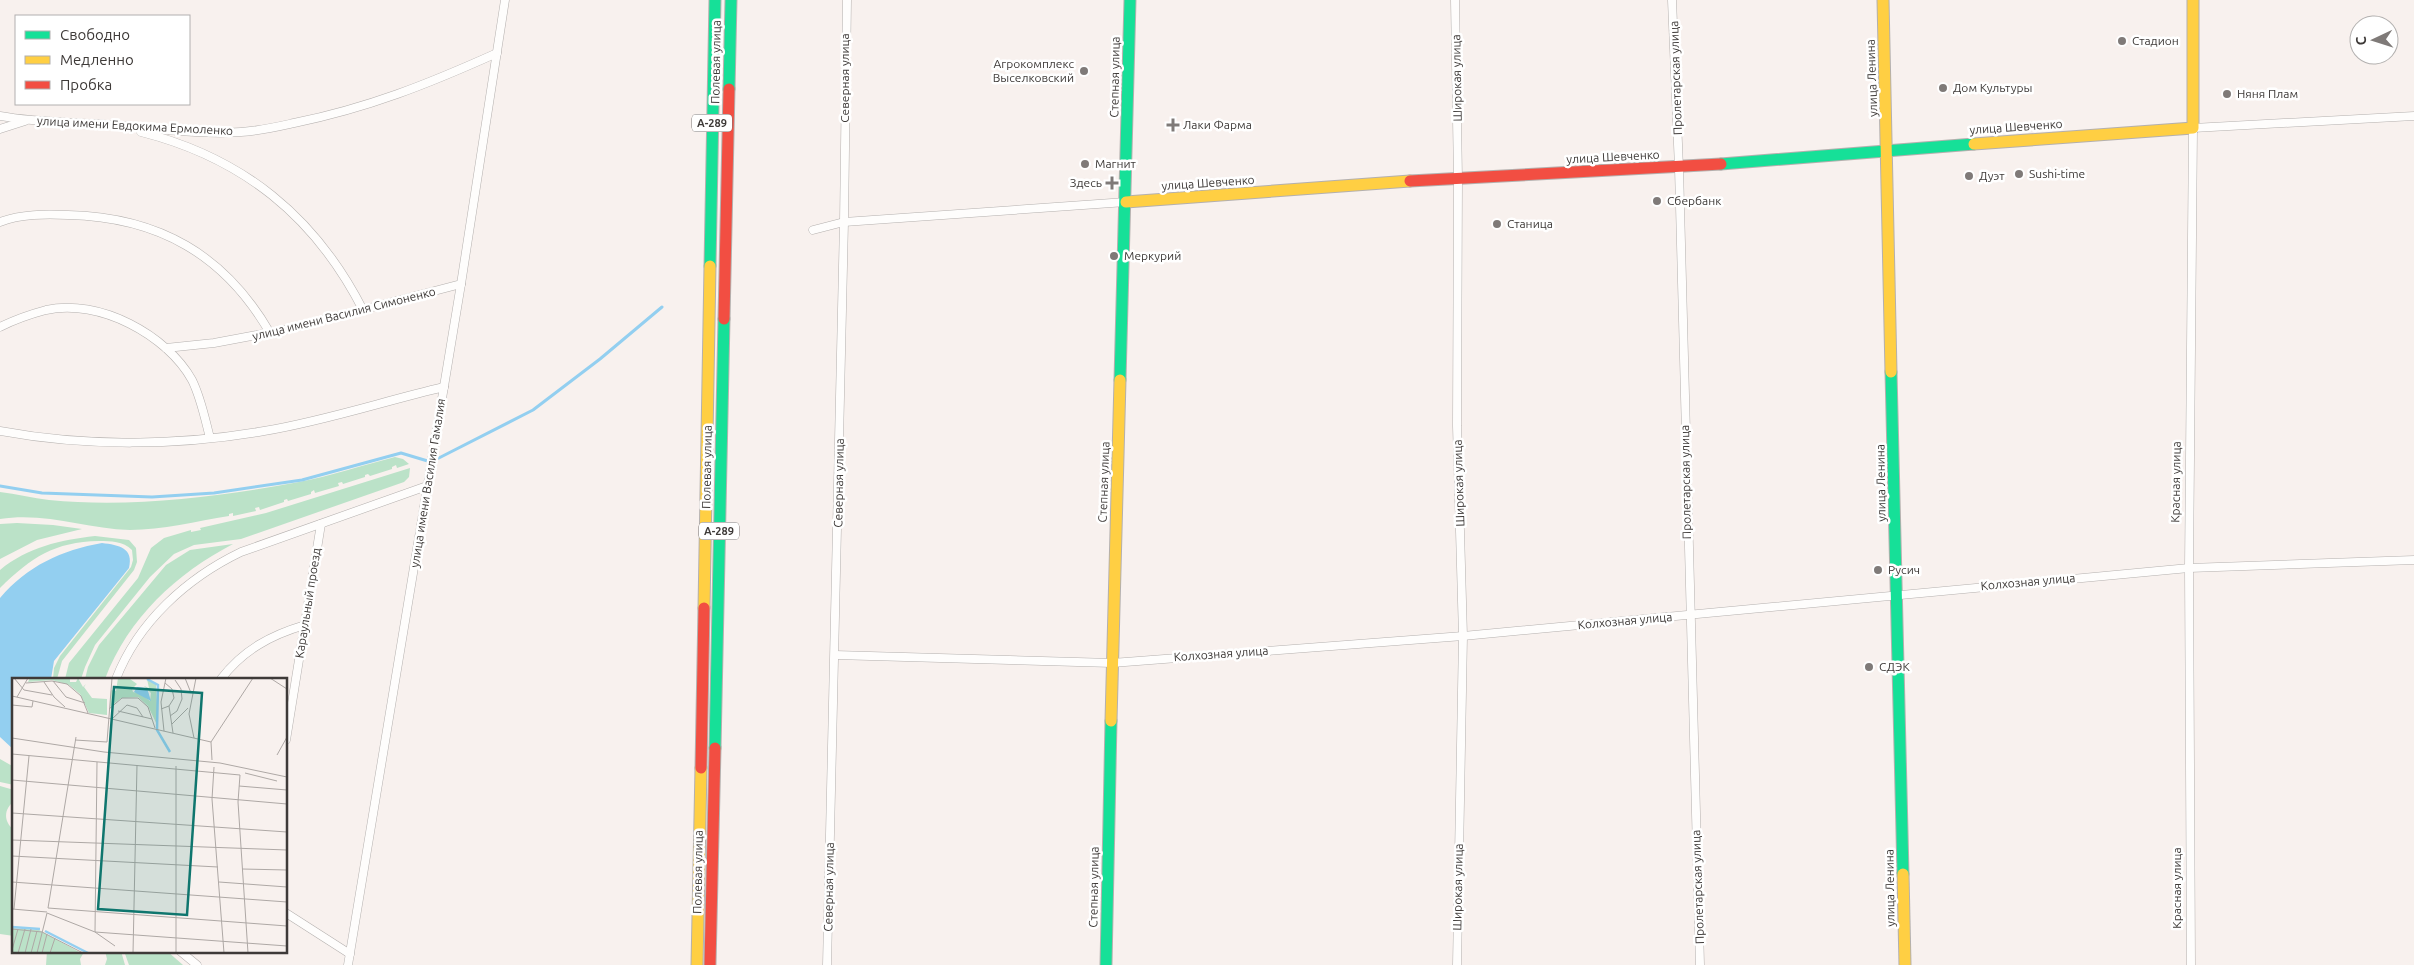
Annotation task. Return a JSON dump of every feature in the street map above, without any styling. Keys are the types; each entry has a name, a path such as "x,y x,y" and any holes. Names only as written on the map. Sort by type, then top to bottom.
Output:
{"main road":[{"name":"Полевая улица","path":"697,965 715,0"},
{"name":"Полевая улица","path":"710,965 731,0"},
{"name":"Степная улица","path":"1106,965 1112,663 1130,0"},
{"name":"улица Ленина","path":"1883,0 1888,150 1905,965"},
{"name":"Красная улица","path":"2193,0 2193,128"},
{"name":"улица Шевченко","path":"1126,202 1458,178 1680,168 1888,150 2193,128"}],"street":[{"name":"улица имени Василия Гамалия","path":"348,965 461,284 505,0"},
{"name":"Северная улица","path":"827,965 844,222 847,0"},
{"name":"Широкая улица","path":"1455,0 1458,178 1457,426 1463,636 1456,965"},
{"name":"Пролетарская улица","path":"1672,0 1680,168 1689,614 1700,965"},
{"name":"улица имени Евдокима Ермоленко","path":"0,116 27,121 114,125 164,130 213,132 262,130 313,119 401,94 497,53"},
{"name":"улица Шевченко","path":"2193,128 2414,116"},
{"path":"0,129 27,121"},
{"path":"114,125 191,147 254,180 307,225 351,286 363,310"},
{"name":"Красная улица","path":"2192,965 2188,568 2193,128"},
{"name":"улица Шевченко","path":"813,230 844,222 1126,202"},
{"path":"0,222 30,215 88,215 146,226 189,248 217,266 252,303 270,333"},
{"name":"улица имени Василия Симоненко","path":"166,348 214,343 270,333 461,284"},
{"path":"0,327 48,310 76,308 108,314 135,326 166,348 177,359 192,380 203,408 210,438"},
{"path":"0,431 22,435 127,443 210,438 263,432 307,423 444,387"},
{"path":"117,678 136,640 162,608 191,580 241,552 428,486"},
{"name":"Караульный проезд","path":"288,728 321,524"},
{"name":"Колхозная улица","path":"835,655 1112,663 1463,636 2188,568 2414,560"},
{"path":"222,678 253,646 280,632 305,625"},
{"path":"288,914 350,954"},
{"path":"181,952 197,965"}],"green space":[{"path":"395,457 403,459 409,464 397,468 396,465 392,469 370,476 368,474 365,477 343,484 342,482 338,483 339,486 315,493 314,490 311,494 288,501 287,499 284,502 260,510 259,507 255,508 256,511 233,516 233,513 229,514 229,516 167,527 130,530 97,527 50,519 17,517 0,519 0,492 49,500 80,502 111,503 174,500 299,482"},
{"path":"410,468 409,477 404,482 241,539 194,545 174,554 150,577 95,645 81,678 65,678 69,663 138,578 151,548 164,538 266,513"},
{"path":"17,523 82,529 37,540 0,559 0,524"},
{"path":"95,536 129,540 136,548 137,562 134,570 62,661 57,678 53,678 54,668 60,656 131,567 133,560 132,550 121,543 99,541 69,544 45,553 34,560 0,588 0,570 11,562 33,550 69,540"},
{"path":"233,544 193,569 157,599 127,636 105,678 85,678 88,667 99,645 166,565 190,550"},
{"path":"0,759 12,766 12,785 0,782"},
{"path":"0,786 12,789 12,803 6,815 8,823 12,828 12,936 0,934"},
{"path":"47,952 84,952 80,959 81,965 46,965"},
{"path":"105,952 121,952 125,965 105,965 107,959"},
{"path":"124,952 168,952 183,965 129,965"}],"water":[{"path":"102,543 124,549 129,556 129,568 54,661 51,678 12,678 12,748 0,737 0,598 10,587 34,568 59,555"}],"waterway":[{"path":"0,486 42,493 152,497 214,493 302,480 401,453 431,462 533,410 600,359 662,307"}],"traffic: fast":[{"path":"710,266 715,0"},
{"path":"729,89 731,0"},
{"path":"1120,380 1130,0"},
{"path":"1721,164 1974,144"},
{"path":"715,748 724,319"},
{"path":"1891,372 1903,874"},
{"path":"1106,965 1111,721"}],"traffic: slow":[{"path":"1883,0 1891,372"},
{"path":"1974,144 2193,128 2193,0"},
{"path":"1126,202 1410,181"},
{"path":"704,608 710,266"},
{"path":"1111,721 1120,380"},
{"path":"697,965 701,768"},
{"path":"1903,874 1905,965"}],"traffic: jam":[{"path":"724,319 729,89"},
{"path":"1410,181 1721,164"},
{"path":"701,768 704,608"},
{"path":"710,965 715,748"}],"place":[{"name":"Стадион","path":"2122,41"},
{"name":"Агрокомплекс Выселковский","path":"1084,71"},
{"name":"Дом Культуры","path":"1943,88"},
{"name":"Няня Плам","path":"2227,94"},
{"name":"Лаки Фарма","path":"1173,125"},
{"name":"Магнит","path":"1085,164"},
{"name":"Sushi-time","path":"2019,174"},
{"name":"Дуэт","path":"1969,176"},
{"name":"Здесь","path":"1112,183"},
{"name":"Сбербанк","path":"1657,201"},
{"name":"Станица","path":"1497,224"},
{"name":"Меркурий","path":"1114,256"},
{"name":"Русич","path":"1878,570"},
{"name":"СДЭК","path":"1869,667"}]}
